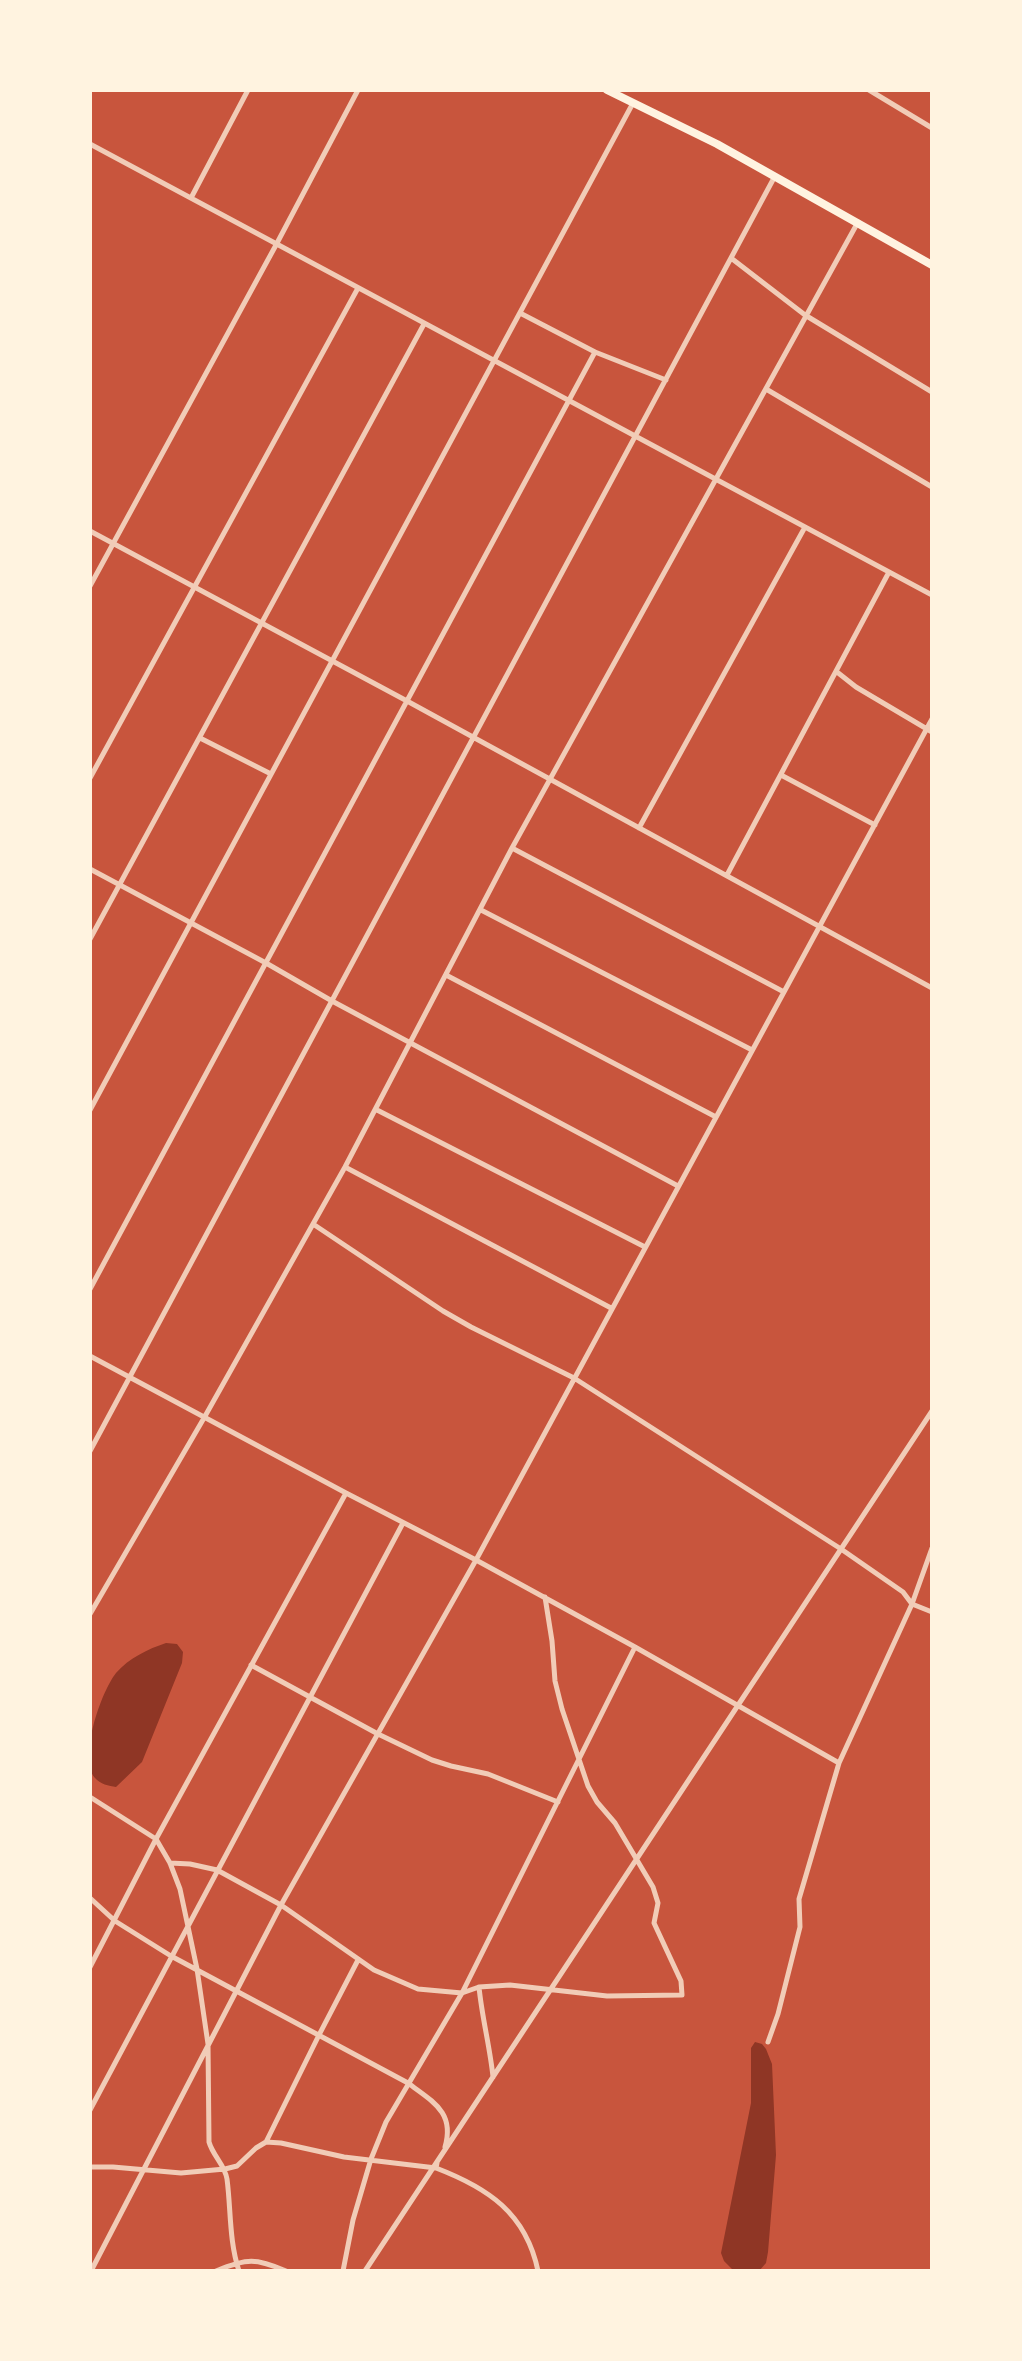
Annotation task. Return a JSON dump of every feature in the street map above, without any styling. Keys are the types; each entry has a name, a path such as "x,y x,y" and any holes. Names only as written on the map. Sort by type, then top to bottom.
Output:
{"main road":[{"path":"607,90 775,176 932,265"}],"street":[{"path":"191,198 248,90"},
{"path":"90,586 358,90"},
{"path":"869,90 932,128"},
{"path":"90,1110 633,103"},
{"path":"90,144 932,595"},
{"path":"90,1451 775,176"},
{"path":"90,1614 204,1418 377,1110 512,848 858,222"},
{"path":"731,258 806,315 932,392"},
{"path":"90,778 358,288"},
{"path":"520,313 595,352 666,380"},
{"path":"90,939 424,324"},
{"path":"90,1288 595,352"},
{"path":"766,389 932,487"},
{"path":"639,828 805,527"},
{"path":"90,531 407,701 932,988"},
{"path":"727,875 889,572"},
{"path":"837,672 856,687 929,731"},
{"path":"91,2271 280,1905 476,1560 611,1308 875,825 929,731 932,719"},
{"path":"200,738 271,774"},
{"path":"781,775 875,825"},
{"path":"512,848 784,992"},
{"path":"90,869 678,1186"},
{"path":"481,910 752,1050"},
{"path":"446,975 716,1117"},
{"path":"377,1110 645,1247"},
{"path":"345,1167 611,1308"},
{"path":"314,1224 443,1311 574,1378 841,1550 897,1588 912,1604 932,1612"},
{"path":"90,1356 545,1597 839,1763"},
{"path":"365,2271 932,1411"},
{"path":"90,1967 156,1839 346,1493"},
{"path":"90,2110 403,1523"},
{"path":"768,2042 781,2004 800,1927 799,1899 839,1763 912,1604 932,1548"},
{"path":"170,1863 190,1864 217,1870 280,1905 358,1960 398,1982 418,1989 462,1993 479,1987 510,1985 549,1991 618,1996 682,1995 681,1982 654,1923 657,1897 615,1823 597,1803 588,1786 555,1681 545,1597"},
{"path":"343,2271 353,2220 371,2159 386,2122 462,1993 635,1647"},
{"path":"251,1665 378,1734 432,1760 488,1774 558,1802"},
{"path":"90,1797 156,1839 170,1863 180,1888 197,1970 208,2044 209,2142 212,2153 225,2169 236,2263 239,2271"},
{"path":"90,1898 115,1921 171,1956 408,2083 444,2114 449,2132 440,2158"},
{"path":"266,2142 358,1960"},
{"path":"479,1987 483,2026 490,2051 493,2077"},
{"path":"90,2167 181,2173 225,2169 237,2166 266,2142 281,2142 326,2154 435,2167 478,2186 500,2202 511,2214 530,2244 538,2271"},
{"path":"216,2271 236,2263 258,2260 286,2271"}],"shaded area":[{"path":"166,1643 177,1644 183,1652 182,1663 142,1762 116,1787 102,1783 95,1778 90,1769 89,1756 90,1741 104,1695 116,1673 127,1663 146,1651"},
{"path":"755,2042 762,2044 766,2049 772,2064 776,2155 768,2252 766,2263 759,2271 734,2271 724,2261 721,2253 751,2103 751,2048"}]}
